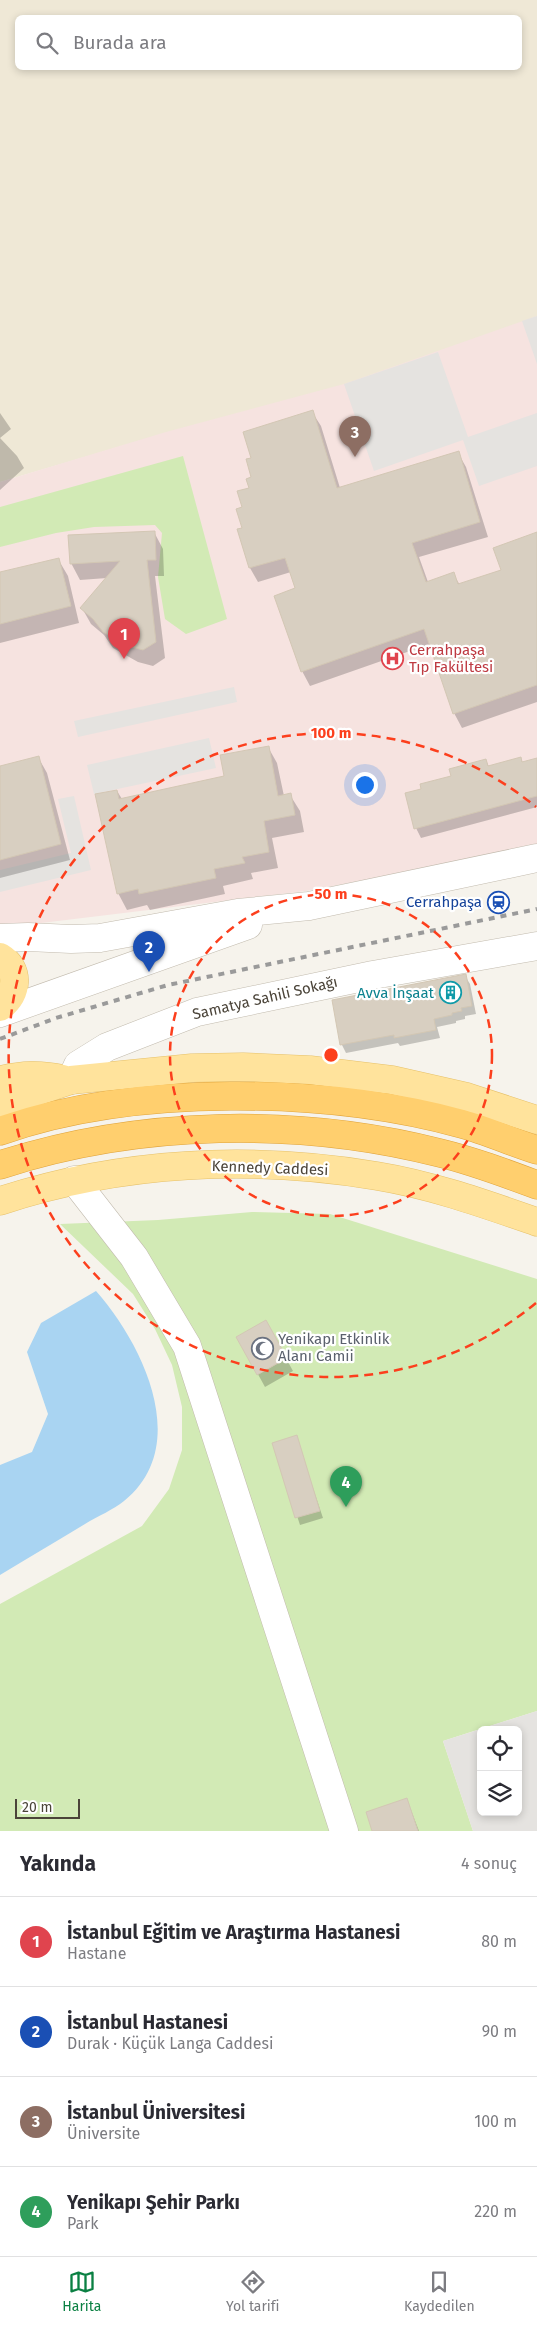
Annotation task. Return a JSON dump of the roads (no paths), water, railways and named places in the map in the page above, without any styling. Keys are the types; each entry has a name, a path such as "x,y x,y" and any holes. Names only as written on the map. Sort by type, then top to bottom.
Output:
{"highway":[{"path":"0,1131 78,1111 130,1103 237,1096 318,1099 389,1109 462,1124 537,1150"},
{"path":"0,1165 72,1145 101,1140 168,1132 249,1128 347,1135 440,1153 537,1185"}],"main road":[{"path":"0,957 9,962 16,980 14,991 0,1007"},
{"path":"0,1104 71,1080 192,1068 310,1070 392,1080 467,1097 537,1108"},
{"path":"0,1080 22,1075 44,1075 71,1080"},
{"path":"467,1097 537,1120"},
{"name":"Kennedy Caddesi","path":"0,1201 74,1180 152,1169 226,1163 301,1166 378,1176 487,1205 537,1222"},
{"path":"487,1205 537,1236"}],"street":[{"path":"0,1013 266,919 309,906 537,858"},
{"path":"0,938 28,937 71,940 100,938 238,913 309,906"},
{"name":"Samatya Sahili Sokağı","path":"71,1080 78,1065 107,1048 196,1012 373,975 537,946"},
{"path":"74,1180 134,1257 187,1346 344,1831"}],"water":[{"path":"96,1291 129,1338 143,1366 153,1394 158,1424 155,1452 144,1478 124,1501 0,1575 0,1465 32,1452 48,1414 27,1352 41,1323"}],"railway":[{"path":"0,1039 56,1018 168,985 537,909"}],"place":[{"name":"İstanbul Üniversitesi","path":"355,457"},
{"name":"İstanbul Eğitim ve Araştırma Hastanesi","path":"124,659"},
{"name":"Cerrahpaşa Tıp Fakültesi","path":"393,659"},
{"name":"Cerrahpaşa","path":"498,902"},
{"name":"İstanbul Hastanesi","path":"149,972"},
{"name":"Avva İnşaat","path":"450,993"},
{"name":"Yenikapı Etkinlik Alanı Camii","path":"262,1348"},
{"name":"Yenikapı Şehir Parkı","path":"346,1507"}]}
